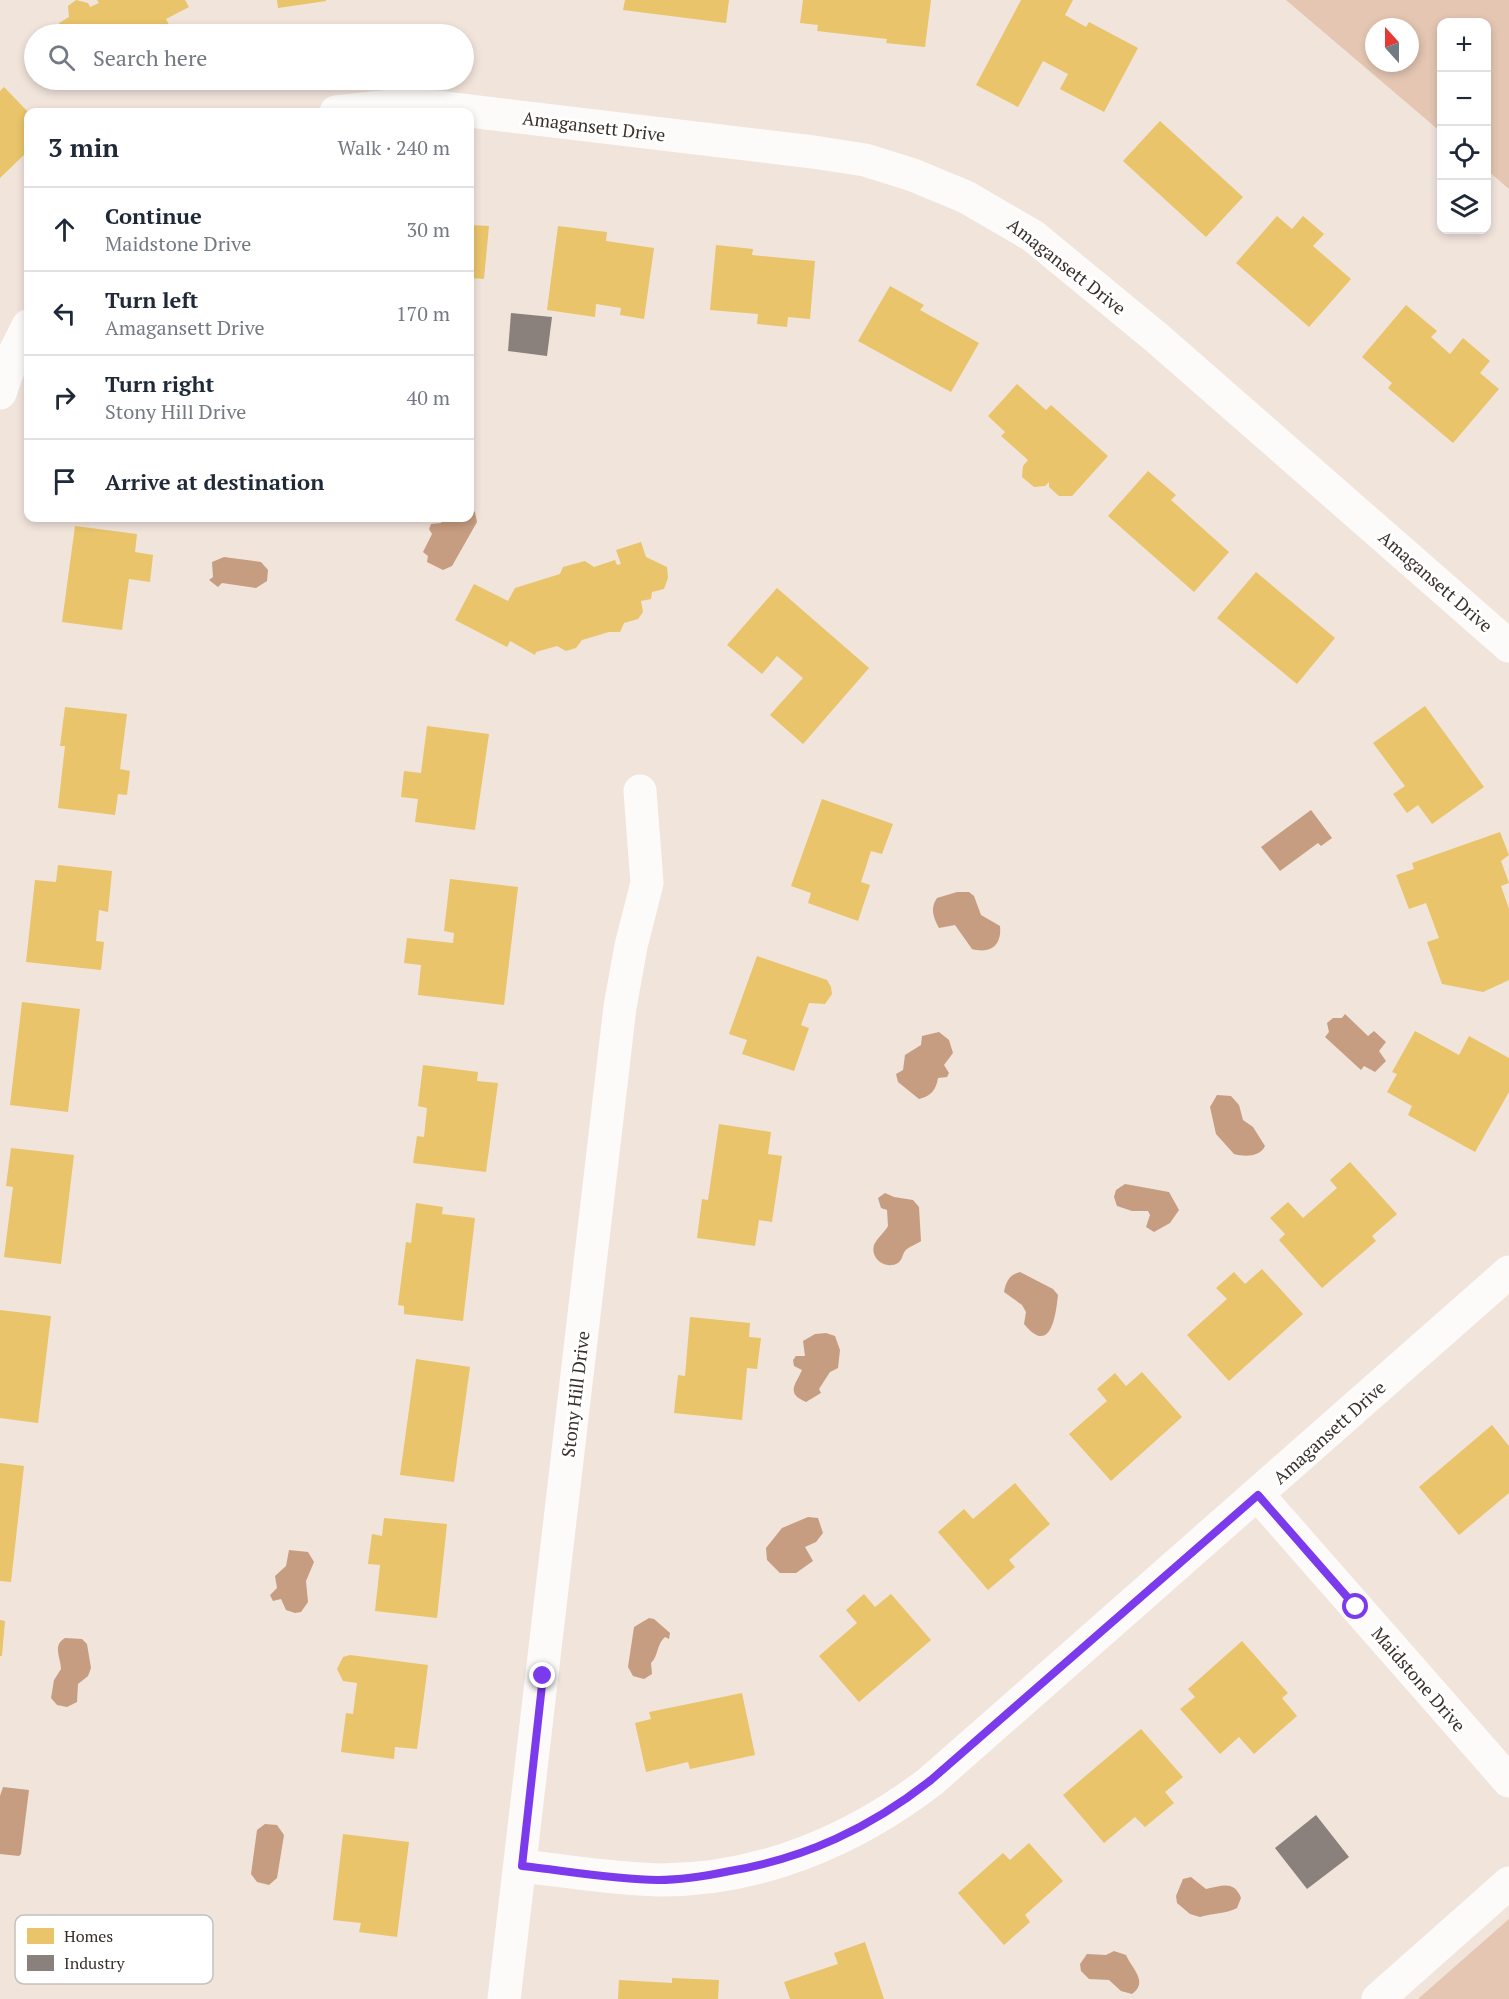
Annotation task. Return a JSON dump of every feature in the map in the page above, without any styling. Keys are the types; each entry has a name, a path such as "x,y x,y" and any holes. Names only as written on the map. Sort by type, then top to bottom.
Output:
{"street":[{"name":"Amagansett Drive","path":"373,108 401,105 444,108"},
{"name":"Amagansett Drive","path":"474,112 865,160 913,175 966,197 1033,236 1118,304 1509,646"},
{"path":"0,393 13,356 24,334"},
{"name":"Stony Hill Drive","path":"504,1999 522,1866 620,1007 631,945 647,883 640,791"},
{"name":"Amagansett Drive","path":"522,1866 659,1880 698,1877 770,1864 816,1850 851,1834 891,1810 931,1780 1258,1495 1509,1272"},
{"name":"Maidstone Drive","path":"1258,1495 1509,1781"},
{"path":"1378,1999 1509,1883"}],"shaded area":[{"path":"1286,0 1509,0 1509,189 1491,173 1491,18 1437,18 1437,129 1371,72 1419,72 1419,18 1365,18 1365,67"},
{"path":"474,511 477,522 452,566 443,570 427,562 428,556 423,552 432,534 429,529 431,524 474,522"},
{"path":"224,557 261,562 268,570 267,581 256,588 222,583 218,587 209,580 213,577 212,562"},
{"path":"1311,810 1332,838 1321,846 1318,843 1280,871 1261,847"},
{"path":"957,892 969,892 974,896 981,915 1000,926 999,939 993,947 984,950 972,949 955,925 939,928 933,913 937,898"},
{"path":"1345,1014 1368,1036 1374,1031 1386,1042 1379,1051 1386,1061 1375,1072 1364,1066 1361,1070 1325,1037 1329,1032 1327,1023 1333,1018 1342,1018"},
{"path":"939,1032 949,1040 953,1053 944,1065 949,1073 947,1077 938,1078 932,1092 919,1099 898,1082 896,1074 903,1070 905,1055 921,1045 922,1036"},
{"path":"1217,1095 1231,1096 1239,1105 1243,1120 1253,1127 1265,1146 1263,1150 1247,1156 1234,1154 1216,1134 1210,1107"},
{"path":"1125,1184 1169,1192 1179,1210 1170,1223 1154,1232 1146,1227 1150,1215 1148,1211 1132,1211 1117,1206 1114,1197 1116,1190"},
{"path":"885,1193 913,1200 919,1207 921,1241 906,1250 900,1262 893,1265 880,1262 873,1250 875,1242 888,1226 887,1210 881,1208 878,1198"},
{"path":"1020,1272 1053,1289 1058,1295 1056,1312 1046,1334 1040,1336 1033,1333 1024,1324 1026,1312 1022,1305 1004,1292 1009,1279"},
{"path":"826,1333 835,1336 840,1350 838,1368 830,1372 819,1389 821,1393 806,1402 794,1392 802,1370 794,1366 793,1360 796,1356 805,1356 803,1341 815,1334"},
{"path":"808,1517 818,1518 823,1533 816,1542 805,1547 813,1561 796,1573 780,1573 767,1560 766,1548 782,1528"},
{"path":"289,1550 308,1552 314,1562 306,1581 308,1602 301,1612 295,1613 286,1610 281,1599 273,1601 270,1595 277,1588 275,1576 286,1566"},
{"path":"649,1618 654,1619 670,1633 669,1639 665,1637 662,1640 651,1663 652,1674 644,1679 633,1676 628,1667 634,1627"},
{"path":"65,1638 82,1639 87,1644 91,1668 88,1676 78,1684 77,1702 67,1707 57,1705 51,1698 54,1680 61,1669 58,1648"},
{"path":"3,1787 29,1790 19,1856 0,1854 0,1796"},
{"path":"265,1824 277,1825 284,1835 277,1878 269,1885 257,1882 251,1874 257,1830"},
{"path":"1191,1877 1206,1889 1231,1886 1241,1898 1237,1908 1200,1917 1190,1914 1177,1903 1176,1896 1183,1879"},
{"path":"1509,1919 1509,1999 1418,1999"},
{"path":"1114,1951 1126,1955 1138,1975 1139,1985 1132,1994 1121,1991 1109,1980 1089,1979 1081,1971 1080,1964 1087,1954 1106,1955"}],"building: Homes":[{"path":"76,0 88,3 90,7 99,3 97,0 185,0 189,7 166,19 168,24 60,24 69,17 68,6"},
{"path":"277,0 326,0 326,1 278,8"},
{"path":"625,0 729,0 726,23 623,10"},
{"path":"803,0 931,0 925,47 886,43 887,39 817,31 818,25 800,23"},
{"path":"1021,0 1073,0 1065,15 1086,27 1089,22 1138,48 1104,112 1060,89 1068,74 1043,61 1018,107 976,85"},
{"path":"4,87 24,108 24,155 0,178 0,91"},
{"path":"1160,121 1243,197 1206,237 1123,161"},
{"path":"1277,216 1292,229 1303,216 1324,234 1313,246 1351,279 1309,327 1236,263"},
{"path":"474,225 489,226 484,279 474,278"},
{"path":"558,226 607,232 606,241 654,248 644,319 620,315 621,308 596,304 595,317 547,310"},
{"path":"716,245 753,249 752,255 815,261 810,319 788,317 787,327 757,324 758,314 710,310"},
{"path":"890,286 924,305 920,310 979,343 951,392 858,341"},
{"path":"1406,305 1437,331 1431,337 1450,354 1463,338 1490,361 1480,373 1499,389 1453,443 1388,388 1392,383 1362,357"},
{"path":"1017,384 1046,410 1051,405 1108,456 1072,496 1059,496 1049,487 1049,482 1045,486 1034,487 1022,477 1023,466 1028,460 1001,436 1005,432 988,416"},
{"path":"1148,471 1176,495 1171,500 1229,552 1194,592 1108,516"},
{"path":"75,526 137,534 135,552 153,555 150,582 129,579 122,630 62,622"},
{"path":"641,542 646,557 667,567 668,578 664,589 652,592 651,599 641,601 643,612 638,619 624,623 620,632 609,632 582,640 576,648 566,651 557,646 536,652 535,655 510,641 507,647 455,620 474,584 508,601 515,588 560,574 563,567 585,561 594,567 615,560 617,565 621,564 616,550"},
{"path":"1256,572 1335,638 1297,684 1217,618"},
{"path":"777,588 869,668 803,744 770,715 803,678 777,656 762,674 727,645"},
{"path":"1425,706 1484,787 1432,824 1418,805 1407,813 1393,794 1405,786 1373,743"},
{"path":"65,707 127,714 120,769 130,771 127,795 118,794 115,815 58,808 65,746 60,746"},
{"path":"427,726 489,734 475,830 415,822 418,799 401,797 404,771 421,773"},
{"path":"822,799 893,824 882,854 871,851 861,882 870,885 858,921 808,903 811,893 791,886"},
{"path":"1500,832 1509,855 1501,861 1509,883 1501,886 1509,909 1509,980 1483,992 1442,984 1427,942 1439,938 1426,903 1409,909 1396,875 1414,869 1412,863"},
{"path":"58,865 112,871 108,912 99,910 96,941 104,942 101,970 26,962 35,880 56,882"},
{"path":"450,879 518,887 504,1005 418,995 421,965 404,963 407,938 453,943 454,933 444,931"},
{"path":"757,956 827,980 831,987 832,994 825,1004 809,1003 801,1025 809,1028 794,1071 742,1054 747,1040 729,1034"},
{"path":"22,1002 80,1009 68,1112 10,1105"},
{"path":"1415,1031 1459,1055 1469,1036 1509,1058 1509,1092 1475,1152 1408,1115 1412,1106 1387,1092 1397,1074 1392,1072"},
{"path":"423,1065 478,1072 477,1081 498,1083 486,1172 413,1163 417,1136 424,1137 427,1108 418,1106"},
{"path":"719,1124 771,1132 768,1154 782,1156 772,1222 759,1220 755,1246 697,1238 702,1199 708,1200"},
{"path":"11,1148 74,1155 61,1264 4,1257 13,1187 6,1186"},
{"path":"1350,1162 1397,1214 1372,1236 1376,1241 1322,1288 1279,1240 1285,1234 1270,1218 1288,1202 1303,1218 1337,1188 1330,1180"},
{"path":"416,1203 443,1207 442,1214 475,1218 463,1321 404,1314 404,1306 398,1305 406,1242 411,1243"},
{"path":"1262,1269 1303,1314 1229,1381 1187,1335 1227,1299 1216,1288 1234,1272 1245,1284"},
{"path":"0,1310 51,1316 38,1423 0,1418"},
{"path":"690,1317 750,1323 749,1337 761,1338 757,1369 747,1368 742,1420 674,1413 678,1375 685,1376"},
{"path":"416,1359 470,1367 454,1482 400,1475"},
{"path":"1142,1372 1182,1417 1111,1481 1069,1434 1107,1401 1097,1389 1115,1373 1126,1386"},
{"path":"1492,1425 1509,1446 1509,1493 1459,1535 1419,1487"},
{"path":"0,1463 24,1466 11,1582 0,1581"},
{"path":"1015,1483 1050,1524 1009,1560 1015,1567 988,1590 938,1532 964,1509 973,1519"},
{"path":"384,1518 447,1524 437,1618 375,1611 380,1565 368,1564 372,1534 382,1536"},
{"path":"864,1594 875,1607 891,1594 931,1640 859,1702 819,1656 857,1623 846,1610"},
{"path":"0,1620 5,1621 2,1656 0,1656"},
{"path":"1242,1641 1288,1693 1282,1698 1297,1716 1254,1754 1239,1737 1220,1754 1180,1709 1195,1697 1188,1689"},
{"path":"350,1655 428,1665 417,1749 395,1747 394,1759 341,1752 346,1713 353,1714 357,1683 343,1681 337,1669 343,1657"},
{"path":"742,1693 755,1755 690,1769 688,1762 646,1772 635,1723 651,1719 649,1712"},
{"path":"1141,1729 1183,1777 1165,1792 1174,1803 1145,1827 1135,1817 1104,1843 1063,1795"},
{"path":"343,1834 409,1842 397,1937 359,1932 361,1923 333,1920"},
{"path":"1029,1843 1063,1881 1025,1915 1030,1922 1004,1945 958,1893 1003,1853 1010,1860"},
{"path":"865,1942 884,1999 790,1999 784,1982 838,1964 834,1953"},
{"path":"672,1978 719,1980 718,1999 618,1999 619,1980 672,1983"}],"building: Industry":[{"path":"511,313 552,317 547,356 508,351"},
{"path":"1316,1815 1349,1857 1307,1889 1275,1848"}],"route":[{"path":"543,1676 522,1866 601,1876 659,1880 698,1877 770,1864 816,1850 851,1834 891,1810 931,1780 1258,1495 1356,1607"}]}
